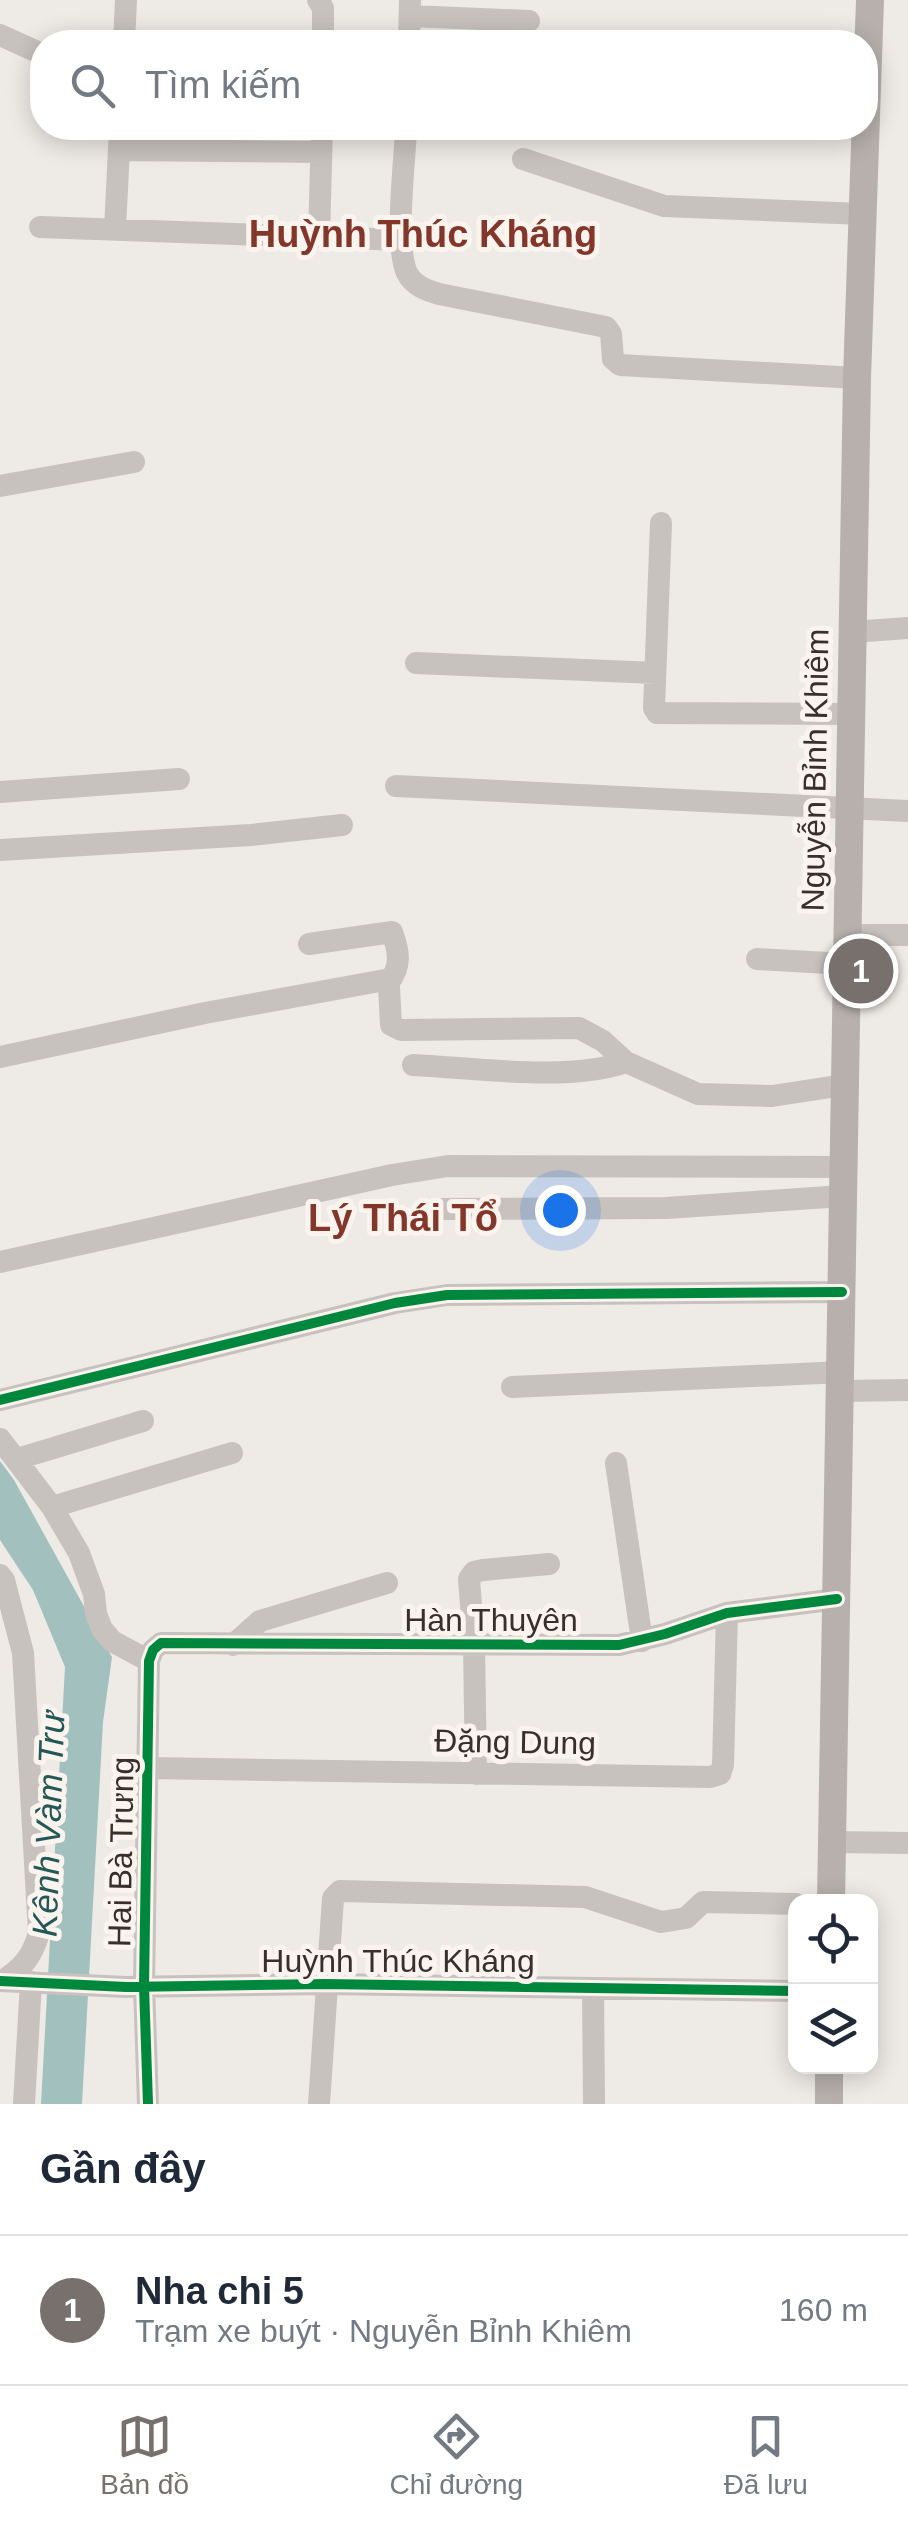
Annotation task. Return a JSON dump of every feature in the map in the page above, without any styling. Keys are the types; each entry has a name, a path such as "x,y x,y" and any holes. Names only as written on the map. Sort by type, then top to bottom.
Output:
{"main road":[{"name":"Nguyễn Bỉnh Khiêm","path":"869,30 870,0"},
{"name":"Nguyễn Bỉnh Khiêm","path":"831,1894 846,935 864,140"},
{"path":"828,2104 829,2074"}],"street":[{"path":"125,30 126,0"},
{"path":"318,0 323,8 323,30"},
{"path":"410,8 482,10 530,21"},
{"path":"0,35 30,49"},
{"path":"115,229 120,140"},
{"path":"135,140 321,152"},
{"path":"319,237 322,140"},
{"path":"406,140 402,240 408,274 418,287 606,327 611,334 614,359 620,365 857,378"},
{"path":"523,159 664,206 862,214"},
{"path":"40,227 402,240"},
{"path":"0,486 134,462"},
{"path":"660,523 654,708 663,715 851,714"},
{"path":"852,632 908,628"},
{"path":"416,663 655,673"},
{"path":"0,792 179,779"},
{"path":"396,786 908,810"},
{"path":"0,850 251,835 342,824"},
{"path":"309,944 392,932 399,959 397,972 388,983 391,1025 401,1030 580,1028 626,1062 698,1094 772,1096 844,1086"},
{"path":"846,935 908,935"},
{"path":"757,959 846,964"},
{"path":"0,1057 205,1013 385,980 388,983"},
{"path":"413,1066 586,1071 626,1062"},
{"path":"0,1262 448,1166 843,1167"},
{"path":"440,1209 666,1208 843,1196"},
{"path":"0,1400 418,1298 842,1292"},
{"path":"512,1386 842,1381 908,1390"},
{"path":"16,1459 143,1421"},
{"path":"0,1439 52,1507 79,1554 102,1629 112,1641 149,1662"},
{"path":"52,1507 232,1453"},
{"path":"616,1463 642,1641"},
{"path":"476,1774 469,1579 474,1572 549,1564"},
{"path":"0,1575 4,1580 12,1653 39,1933 33,1954 24,1966 2,1981"},
{"path":"233,1646 260,1621 387,1582"},
{"name":"Hàn Thuyên","path":"149,1662 153,1650 161,1644 619,1644 642,1641 727,1613 838,1599"},
{"name":"Đặng Dung","path":"148,1768 710,1777 720,1774 722,1765 727,1613"},
{"name":"Hai Bà Trưng","path":"148,2104 135,1986 148,1768 149,1662"},
{"path":"832,1842 908,1843"},
{"path":"319,2104 333,1898 346,1890 585,1897 661,1922 686,1918 703,1902 788,1904"},
{"name":"Huỳnh Thúc Kháng","path":"2,1981 135,1986 325,1984 788,1990"},
{"path":"24,2104 38,1983"},
{"path":"593,1988 594,2104"}],"water":[{"path":"0,1461 112,1657 103,1722 82,2104 41,2104 65,1667 33,1590 0,1540"}],"cycle path":[{"path":"0,1400 395,1303 447,1295 842,1292"},
{"path":"148,2104 144,1986 149,1661 161,1643 619,1645 727,1613 837,1599"},
{"path":"0,1981 126,1987 325,1984 788,1991"}],"place":[{"name":"Nha chi 5","path":"861,971"}],"district":[{"name":"Huỳnh Thúc Kháng","path":"423,234"},
{"name":"Lý Thái Tổ","path":"403,1218"}],"water label":[{"name":"Kênh Vàm Trư","path":"48,1824"}]}
